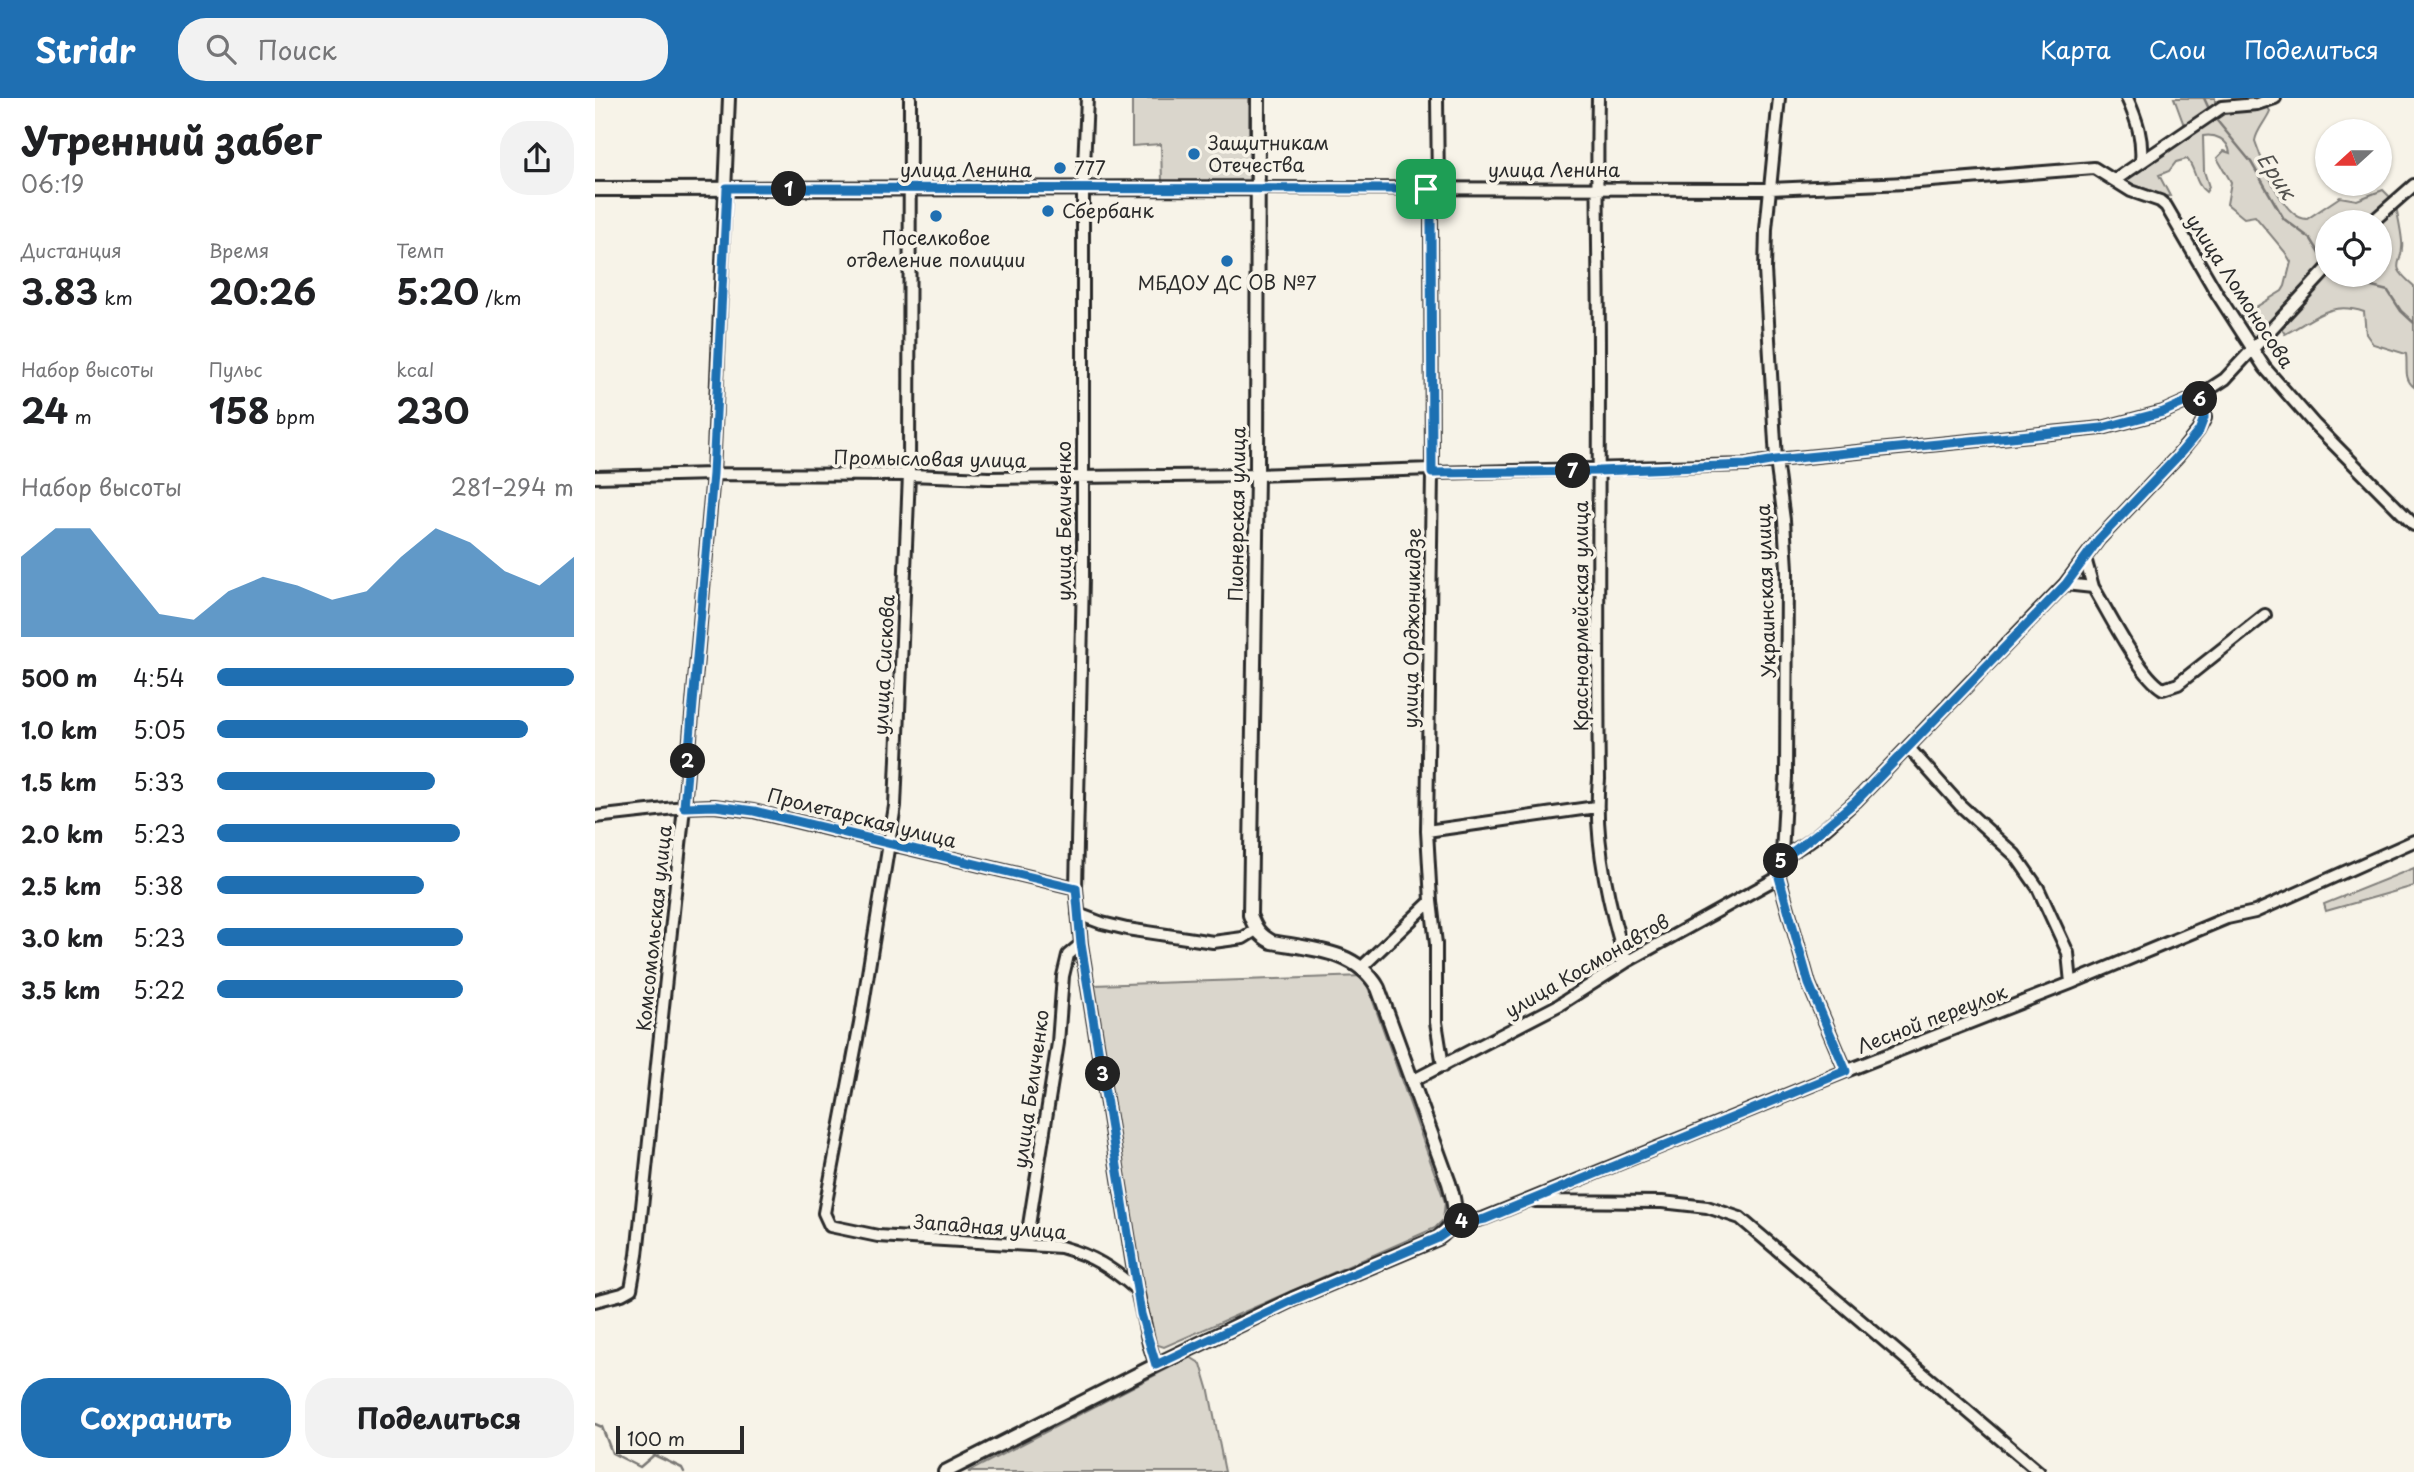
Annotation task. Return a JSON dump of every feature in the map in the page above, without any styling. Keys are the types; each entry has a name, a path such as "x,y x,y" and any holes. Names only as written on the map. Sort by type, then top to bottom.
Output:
{"street":[{"name":"Комсомольская улица","path":"595,1301 631,1289 636,1267 684,807 713,474 729,98"},
{"name":"улица Сискова","path":"830,1226 824,1213 895,806 909,475 910,98"},
{"name":"улица Беличенко","path":"1087,98 1083,189 1083,577 1076,888 1081,944 1137,1290 1156,1365"},
{"name":"Пионерская улица","path":"1256,930 1250,915 1257,475 1258,98"},
{"name":"улица Орджоникидзе","path":"1437,98 1431,216 1432,471 1427,831 1436,944 1436,1022 1443,1066"},
{"name":"Красноармейская улица","path":"1598,98 1596,190 1599,471 1596,575 1599,779 1596,807 1611,914 1626,962"},
{"name":"Украинская улица","path":"1779,98 1766,229 1765,270 1776,460 1787,569 1786,776 1779,877 1809,984 1846,1071"},
{"path":"2127,98 2139,123 2143,144 2141,162"},
{"path":"2115,180 2219,103 2257,104 2275,98"},
{"name":"улица Ленина","path":"595,189 1770,189 1906,183 2094,168 2115,180"},
{"name":"улица Ломоносова","path":"2115,180 2131,191 2160,201 2166,206 2265,369 2315,425 2414,526"},
{"path":"2386,210 2414,186"},
{"name":"Промысловая улица","path":"595,477 713,474 989,478 1599,471 1746,465 2102,428 2163,412 2199,396 2225,379 2315,282"},
{"path":"1782,855 1791,853 1856,801 2066,584 2099,539 2199,431 2204,409 2199,396"},
{"path":"2085,558 2093,587 2144,670 2154,684 2163,689 2178,684 2265,615"},
{"path":"2066,584 2093,587"},
{"path":"1909,748 1960,805 2015,855 2038,888 2068,953 2071,983"},
{"name":"Пролетарская улица","path":"595,817 684,807 715,806 754,811 1076,888"},
{"path":"1427,831 1596,807"},
{"name":"Лесной переулок","path":"1454,1221 1485,1219 2227,918 2255,912 2414,841"},
{"name":"улица Космонавтов","path":"1412,1081 1559,1005 1626,962 1779,877"},
{"path":"1362,967 1431,901"},
{"path":"945,1472 1156,1365 1293,1300 1438,1238 1448,1231 1454,1221 1454,1199 1449,1182 1378,988 1371,975 1362,967 1343,956 1272,942 1261,937 1256,930 1243,938 1213,942 1126,929 1078,914"},
{"name":"улица Беличенко","path":"1026,1244 1058,1043 1063,976 1068,955 1081,944"},
{"path":"1528,1201 1662,1202 1707,1207 1740,1218 2039,1472"},
{"name":"Западная улица","path":"830,1226 878,1236 1061,1247 1088,1255 1114,1270 1137,1290"}],"shaded area":[{"path":"1132,98 1249,98 1249,184 1162,182 1161,144 1132,146"},
{"path":"2174,98 2215,98 2215,106 2185,128"},
{"path":"2267,106 2270,111 2255,141 2263,162 2275,188 2290,210 2307,219 2315,214 2315,277 2259,336 2253,336 2240,320 2243,315 2282,291 2291,262 2255,216 2244,218 2227,204 2231,182 2217,158 2224,151 2230,153 2227,144 2216,137 2203,136 2204,171 2209,187 2206,192 2187,159 2176,162 2169,171 2159,175 2170,196 2132,187 2126,178 2170,146 2193,134 2220,110"},
{"path":"2367,196 2389,196 2392,199 2380,210 2320,210 2340,197 2357,200"},
{"path":"2396,206 2402,241 2398,268 2414,286 2414,387 2407,376 2406,354 2373,344 2366,334 2364,312 2341,308 2331,310 2285,334 2279,325 2316,287 2392,287 2392,210"},
{"path":"2414,868 2414,886 2326,911 2324,904"},
{"path":"1364,976 1445,1202 1443,1220 1435,1228 1164,1347 1158,1345 1153,1338 1143,1301 1094,985"},
{"path":"1190,1357 1201,1364 1225,1472 968,1472"}],"waterway":[{"name":"Ерик","path":"2204,98 2210,111"},
{"name":"Ерик","path":"2214,117 2251,162 2284,219 2311,239 2315,246"},
{"name":"Ерик","path":"2372,287 2388,291 2401,311 2414,323"},
{"path":"595,1424 602,1427 612,1453 640,1467 654,1455 682,1468 684,1472"}],"place":[{"name":"Защитникам Отечества","path":"1194,154"},
{"name":"777","path":"1060,168"},
{"name":"Сбербанк","path":"1048,211"},
{"name":"Поселковое отделение полиции","path":"936,216"},
{"name":"МБДОУ ДС ОВ №7","path":"1227,261"}],"route":[{"path":"727,188 1426,189 1431,216 1432,473 1599,471 1746,465 2102,428 2163,412 2199,396 2204,418 2199,431 2099,539 2066,584 1909,748 1856,801 1791,853 1782,855 1779,877 1809,984 1846,1071 1485,1219 1454,1221 1448,1231 1438,1238 1293,1300 1156,1365 1141,1314 1081,944 1076,888 754,811 715,806 684,807 713,474 727,188"}]}
